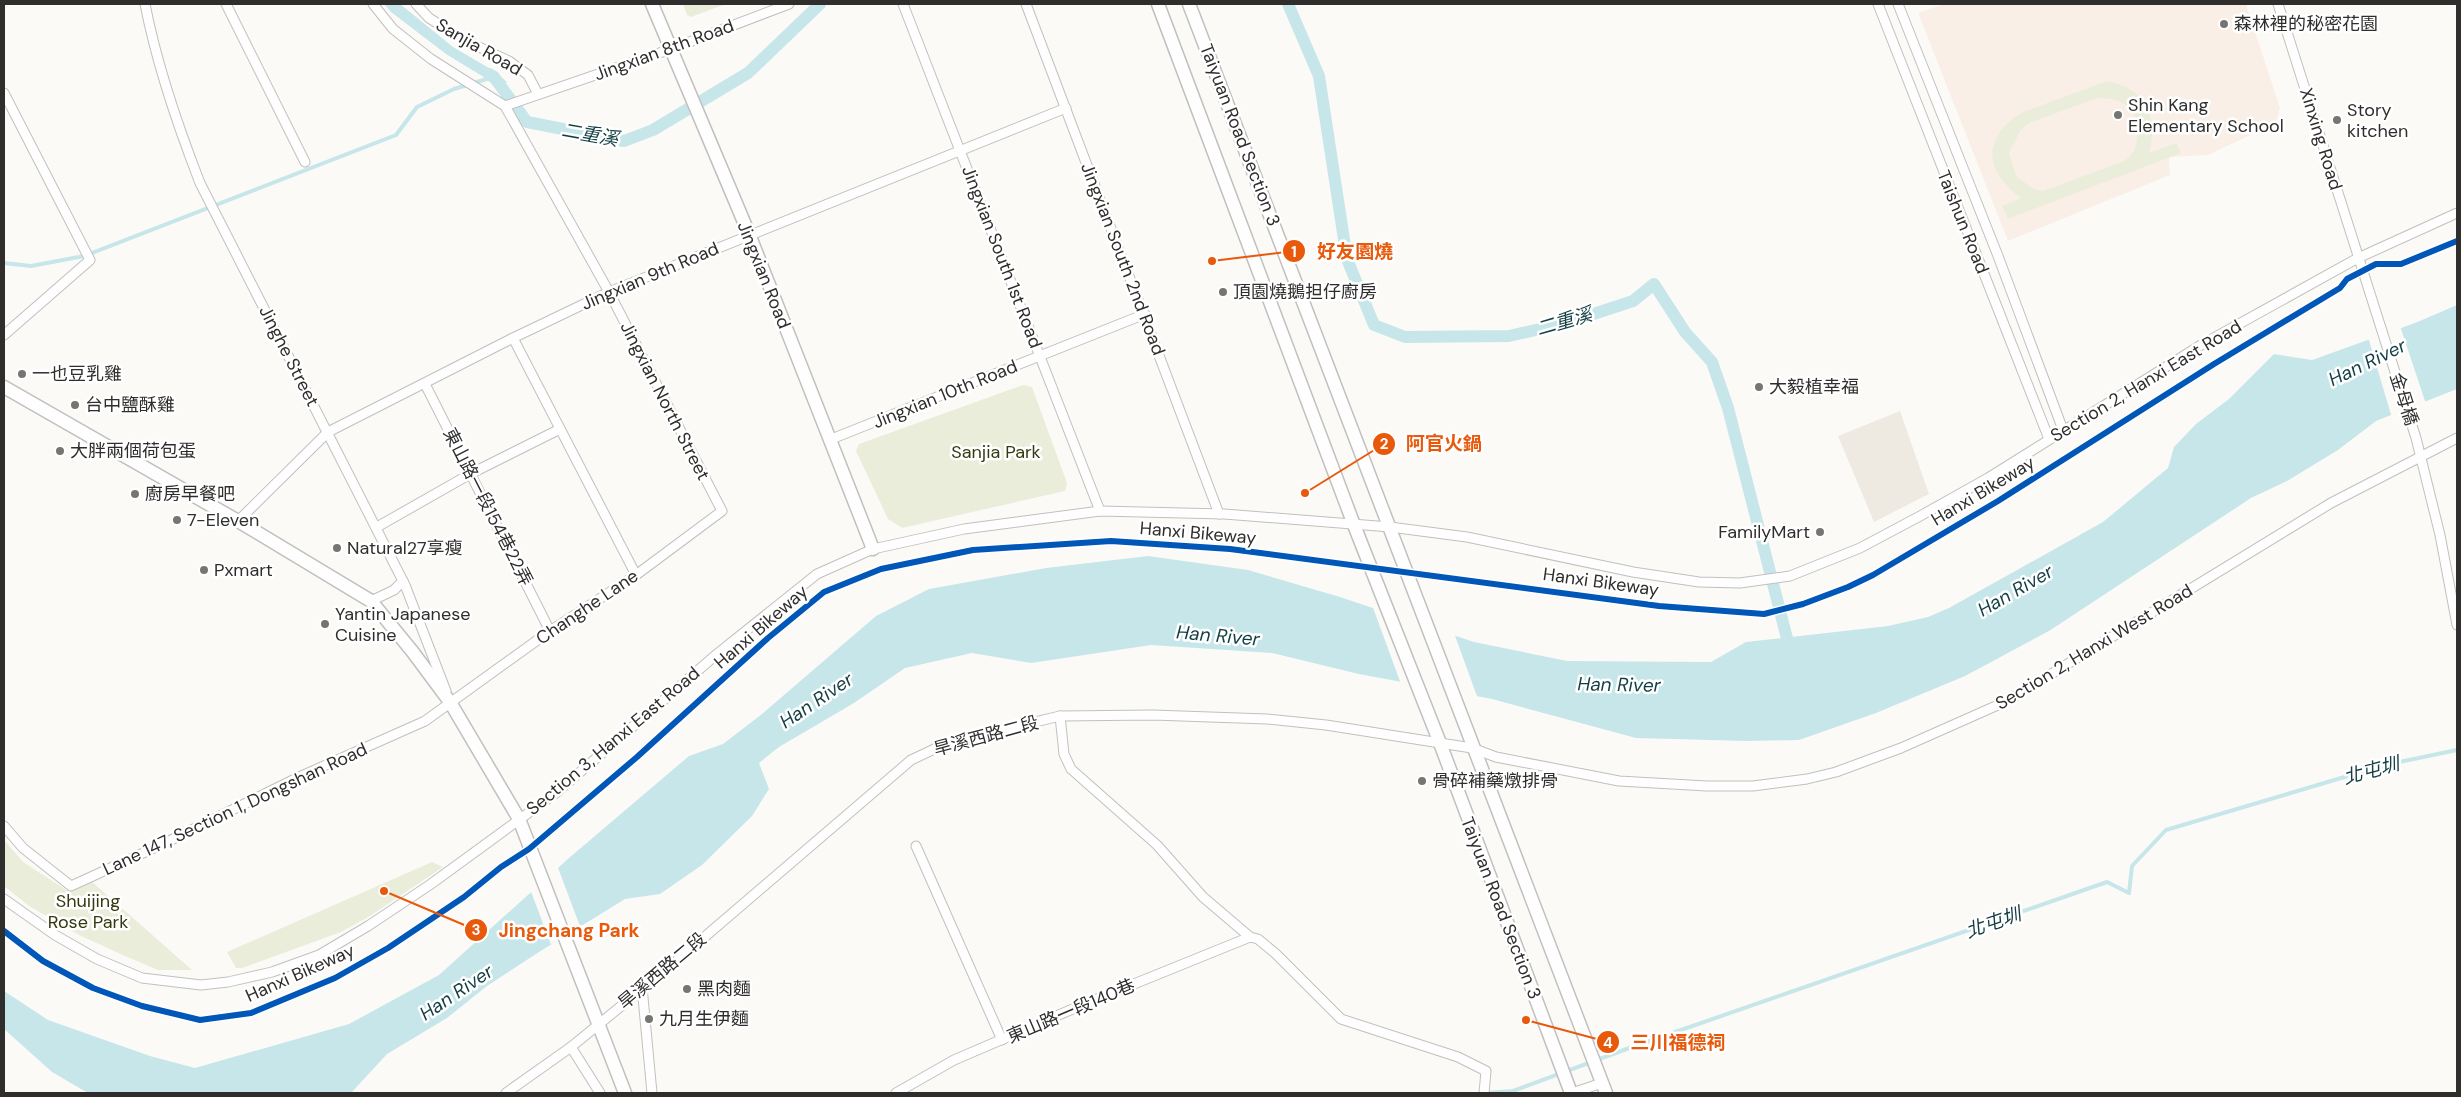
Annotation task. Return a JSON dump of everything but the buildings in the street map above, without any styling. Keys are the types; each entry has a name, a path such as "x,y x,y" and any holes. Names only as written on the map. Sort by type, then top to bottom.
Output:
{"main road":[{"name":"Jingxian Road","path":"652,4 749,234 873,549"},
{"name":"Taiyuan Road Section 3","path":"1158,4 1354,525 1440,743 1571,1093"},
{"name":"Taiyuan Road Section 3","path":"1189,4 1390,527 1472,748 1604,1088"},
{"path":"4,388 238,521 371,601 450,702 519,819 625,1093"}],"street":[{"name":"Jinghe Street","path":"145,4 154,48 175,117 200,182 404,583 450,702"},
{"path":"226,4 305,162"},
{"path":"373,4 393,29 431,59 506,106"},
{"name":"Sanjia Road","path":"416,4 429,18 464,40 509,61 528,75 538,94"},
{"name":"Jingxian 8th Road","path":"506,106 671,49 789,4"},
{"name":"Jingxian South 1st Road","path":"903,4 1100,511"},
{"name":"Jingxian South 2nd Road","path":"1026,4 1145,314 1219,514"},
{"name":"Taishun Road","path":"1898,4 1998,256 2063,430"},
{"name":"Xinxing Road","path":"2278,4 2364,274"},
{"name":"Taishun Road","path":"1880,5 2049,439"},
{"path":"4,93 90,260 4,335"},
{"name":"Jingxian North Street","path":"506,106 608,292 722,511"},
{"name":"Jingxian 9th Road","path":"238,521 328,432 513,338 608,292 1066,108"},
{"name":"Section 2, Hanxi East Road","path":"1369,525 1468,537 1633,572 1699,582 1740,584 1790,576 1860,548 1988,478 2201,345 2358,258 2457,213"},
{"name":"金母橋","path":"2364,274 2421,455 2457,625"},
{"name":"Jingxian 10th Road","path":"829,440 1145,314"},
{"path":"513,338 636,575"},
{"name":"東山路一段154巷22弄","path":"425,384 472,473 550,631"},
{"path":"377,527 472,473 560,429"},
{"name":"Section 2, Hanxi West Road","path":"1440,743 1472,748 1496,757 1619,781 1707,786 1753,786 1807,779 1836,772 1953,727 2007,701 2331,503 2457,438"},
{"name":"Changhe Lane","path":"450,702 550,631 636,575 722,511"},
{"name":"Section 3, Hanxi East Road","path":"4,899 55,935 97,959 142,978 201,985 228,982 272,972 319,955 423,890 557,792 710,660 817,574 873,549 964,529 1100,511 1219,514 1369,525"},
{"path":"371,601 404,583"},
{"name":"Lane 147, Section 1, Dongshan Road","path":"4,826 23,848 72,886 299,777 425,721 450,702"},
{"name":"旱溪西路二段","path":"506,1093 571,1047 642,987 680,958 910,760 947,743 1060,716 1153,714 1267,718 1326,725 1440,743"},
{"path":"1060,716 1064,754 1071,769 1157,845 1203,897 1250,936 1276,954 1341,1019 1458,1057 1486,1071 1484,1093"},
{"path":"916,846 1002,1040"},
{"name":"東山路一段140巷","path":"896,1093 954,1060 1250,936"},
{"path":"642,987 652,1093"},
{"path":"571,1047 600,1093"},
{"path":"1571,1093 1604,1088"}],"shaded area":[{"name":"Shin Kang Elementary School","path":"1944,4 2246,4 2280,108 2276,123 2208,155 2169,157 2170,175 2008,241 1918,13"},
{"path":"1900,411 1929,494 1874,522 1838,436"}],"green space":[{"path":"683,4 726,4 691,17 687,15"},
{"path":"2107,81 2131,90 2140,97 2146,106 2152,128 2149,153 2176,143 2181,153 2008,219 2002,206 2021,198 2000,177 1994,166 1992,154 1994,143 2000,132 2009,122 2023,112","holes":["2097,98 2115,100 2129,107 2136,120 2136,145 2134,151 2127,159 2043,191 2034,189 2017,177 2009,153 2020,131 2029,123"]},
{"name":"Sanjia Park","path":"1023,385 1032,387 1067,483 1065,491 902,528 888,519 856,451 859,444"},
{"name":"Shuijing Rose Park","path":"4,840 23,862 68,891 90,880 192,970 158,970 79,935 29,906 4,886"},
{"path":"432,862 443,867 370,916 341,932 242,968 236,968 227,952"}],"water":[{"path":"384,4 400,4 453,47 494,71 507,82 496,88 487,79 446,54 391,12"},
{"name":"Han River","path":"2457,305 2457,389 2376,421 2338,450 2287,481 2251,498 2049,631 1965,676 1876,713 1799,740 1747,741 1636,738 1492,699 1359,674 1272,653 1151,645 1031,663 972,653 905,668 854,703 779,747 759,763 769,789 752,816 702,865 660,894 625,899 539,952 487,986 447,1018 387,1054 351,1093 88,1093 52,1072 4,1029 4,991 48,1020 150,1056 195,1068 349,1024 439,975 569,858 689,756 723,744 762,714 876,616 929,589 1046,568 1148,556 1248,570 1340,597 1474,642 1567,661 1711,662 1746,642 1888,626 1928,617 1949,608 2103,522 2168,468 2174,447 2196,424 2229,399 2274,354 2312,360 2415,323"}],"pier":[{"path":"2400,326 2426,404 2392,418 2368,337"},
{"path":"1372,605 1454,633 1478,699 1401,684"},
{"path":"557,865 581,929 552,947 530,889"}],"waterway":[{"name":"二重溪","path":"489,74 494,77 527,122 624,141 653,130 748,73 820,4"},
{"name":"二重溪","path":"1288,4 1319,76 1347,259 1374,325 1405,337 1509,336 1563,324 1633,301 1654,284 1685,332 1712,362 1728,408 1791,654"},
{"path":"4,263 31,266 84,256 396,135 417,107 454,89 490,78"},
{"name":"北屯圳","path":"1486,1093 1513,1091 1632,1047 2107,882 2129,893 2132,866 2166,830 2385,765 2457,750"}],"cycle path":[{"name":"Hanxi Bikeway","path":"4,931 43,961 93,988 142,1006 200,1020 251,1013 335,978 388,948 464,897 501,867 529,849 637,757 768,638 824,592 881,569 973,550 1111,541 1230,549 1659,606 1764,614 1803,604 1848,587 1873,575 1998,501 2214,364 2340,288 2347,279 2376,264 2401,264 2457,241"}],"place":[{"name":"森林裡的秘密花園","path":"2224,24"},
{"name":"Shin Kang Elementary School","path":"2118,115"},
{"name":"Story kitchen","path":"2337,120"},
{"name":"好友園燒","path":"1212,261"},
{"name":"頂園燒鵝担仔廚房","path":"1223,292"},
{"name":"一也豆乳雞","path":"22,374"},
{"name":"大毅植幸福","path":"1759,387"},
{"name":"台中鹽酥雞","path":"75,405"},
{"name":"大胖兩個荷包蛋","path":"60,451"},
{"name":"阿官火鍋","path":"1305,493"},
{"name":"廚房早餐吧","path":"135,494"},
{"name":"7-Eleven","path":"177,520"},
{"name":"FamilyMart","path":"1820,532"},
{"name":"Natural27享瘦","path":"337,548"},
{"name":"Pxmart","path":"204,570"},
{"name":"Yantin Japanese Cuisine","path":"325,624"},
{"name":"骨碎補藥燉排骨","path":"1422,781"},
{"name":"Jingchang Park","path":"384,891"},
{"name":"黑肉麵","path":"687,989"},
{"name":"九月生伊麵","path":"649,1019"},
{"name":"三川福德祠","path":"1526,1020"}]}
